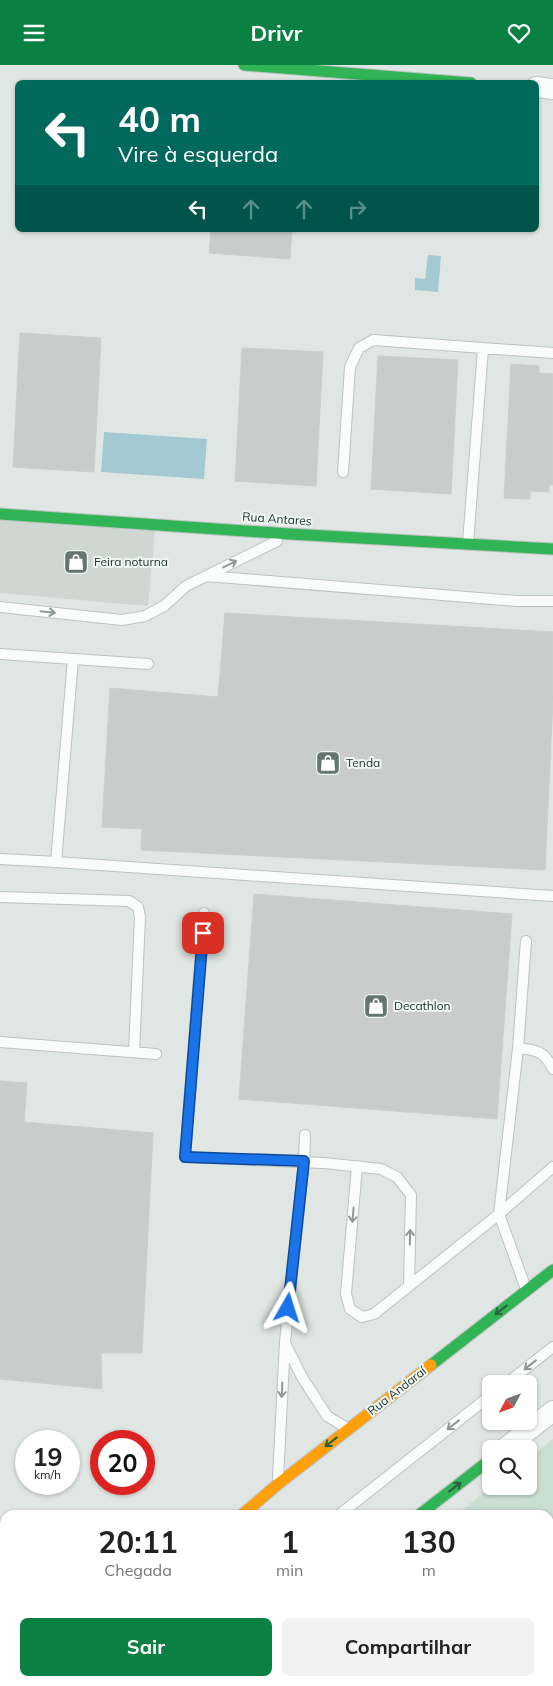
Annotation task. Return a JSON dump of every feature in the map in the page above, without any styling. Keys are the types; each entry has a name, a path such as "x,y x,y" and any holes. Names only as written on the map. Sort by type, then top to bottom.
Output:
{"street":[{"path":"244,65 433,80"},
{"path":"539,87 553,89"},
{"name":"Rua Antares","path":"0,514 290,534 553,549"},
{"name":"Rua Andaraí","path":"248,1510 278,1484 553,1270"},
{"path":"516,1440 553,1411"},
{"path":"425,1510 482,1466"}],"lane":[{"path":"343,472 350,367 360,348 373,340 553,353"},
{"path":"468,544 483,349"},
{"path":"0,607 122,620 145,616 164,606 186,586 290,534"},
{"path":"206,577 516,601 553,601"},
{"path":"0,654 148,664"},
{"path":"56,862 73,659"},
{"path":"0,859 553,896"},
{"path":"0,897 129,901 138,907 140,917 134,1052"},
{"path":"204,913 185,1157 304,1161 381,1169 397,1177 411,1195 409,1286"},
{"path":"526,941 518,1048 499,1214 526,1291"},
{"path":"0,1042 156,1053"},
{"path":"518,1048 538,1050 548,1060 553,1069"},
{"path":"278,1484 285,1342 304,1161 305,1135"},
{"path":"357,1166 346,1294 350,1309 362,1317 374,1314 499,1214 553,1167"},
{"path":"285,1342 302,1377 327,1416 348,1429"},
{"path":"517,1375 553,1347"},
{"path":"345,1510 482,1402"}],"shaded area":[{"name":"Feira noturna","path":"0,519 155,531 148,606 0,593"}],"green space":[{"path":"553,1439 553,1510 462,1510 482,1494 537,1495 537,1452"}],"water":[{"path":"428,255 441,256 438,292 415,290 415,278 425,279"},
{"path":"104,432 207,439 204,479 101,472"}],"building":[{"path":"211,232 292,232 290,259 209,253"},
{"path":"20,333 101,338 94,472 13,467"},
{"path":"242,348 323,352 316,486 235,481"},
{"path":"378,356 458,360 451,494 371,489"},
{"path":"511,364 539,366 539,373 553,374 553,485 549,484 549,492 530,491 530,499 504,498"},
{"name":"Tenda","path":"225,613 553,632 553,699 545,870 141,850 142,829 102,827 110,688 218,697"},
{"name":"Decathlon","path":"254,894 512,914 497,1119 239,1099"},
{"path":"0,1081 27,1083 24,1122 153,1133 142,1353 101,1353 102,1389 0,1379"}],"traffic: fast":[{"path":"244,65 433,80"},
{"path":"0,514 290,534 553,549"},
{"path":"431,1365 553,1270"},
{"path":"425,1510 482,1466"}],"traffic: slow":[{"path":"248,1510 278,1484 431,1365"}],"place":[{"name":"Feira noturna","path":"76,562"},
{"name":"Tenda","path":"328,763"},
{"name":"Decathlon","path":"376,1006"}],"route":[{"path":"203,933 185,1157 304,1161 288,1308"}]}
